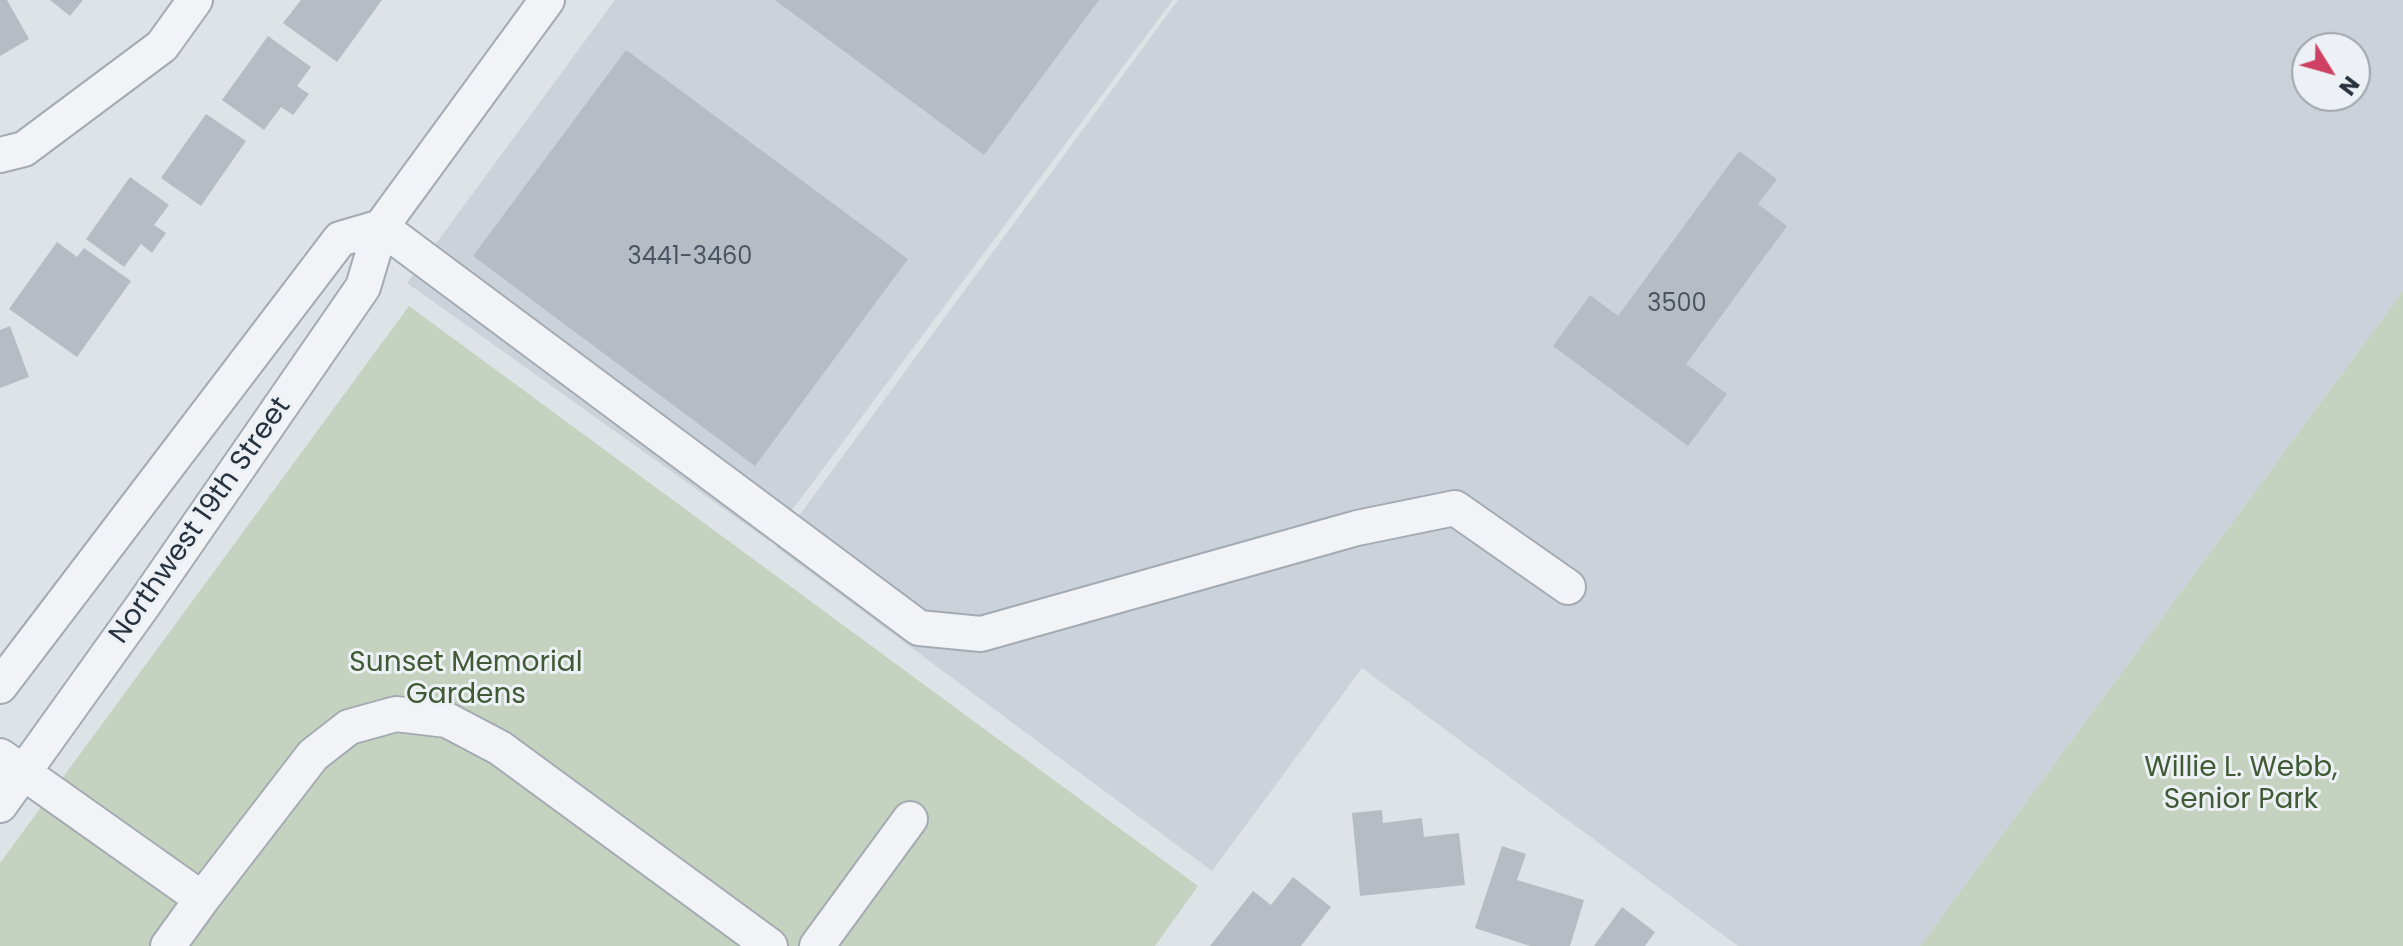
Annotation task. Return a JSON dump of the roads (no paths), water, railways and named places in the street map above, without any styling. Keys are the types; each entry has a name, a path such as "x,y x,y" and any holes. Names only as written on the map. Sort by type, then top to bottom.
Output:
{"street":[{"path":"0,155 24,149 162,46 195,0"},
{"name":"Northwest 19th Street","path":"0,805 12,764 144,604 363,287 381,227 547,0"},
{"path":"381,227 919,628 981,634 1357,528 1455,508 1568,587"},
{"name":"Northwest 19th Street","path":"0,686 340,239 381,227"},
{"path":"168,946 313,755 349,727 396,714 447,720 500,748 770,946"},
{"path":"12,764 202,899"},
{"path":"817,946 910,819"}],"park label":[{"name":"Sunset Memorial Gardens","path":"466,680"},
{"name":"Willie L. Webb, Senior Park","path":"2241,785"}]}
